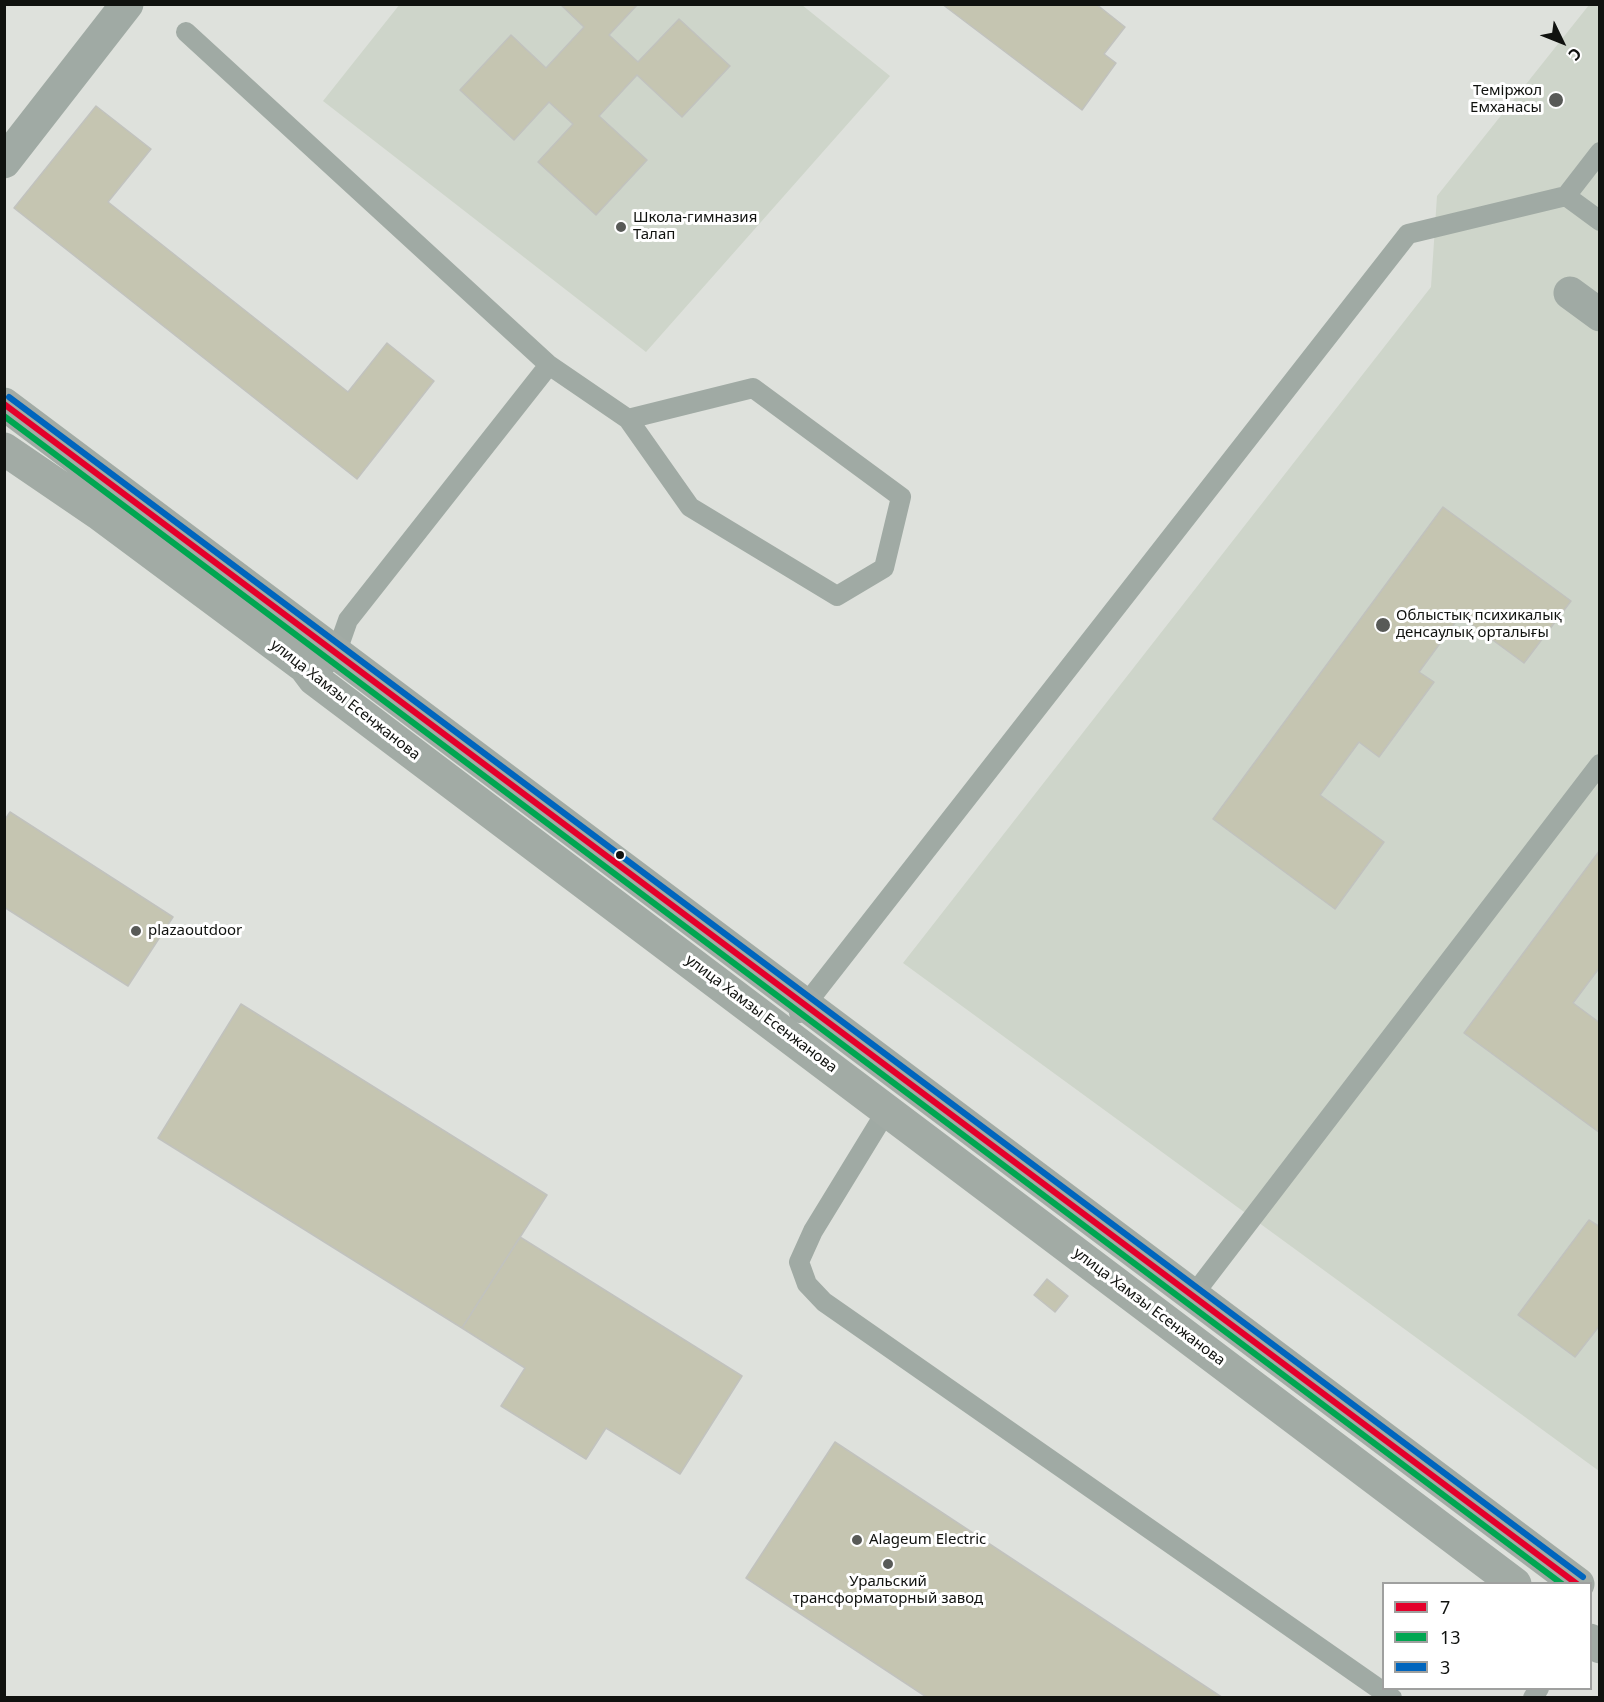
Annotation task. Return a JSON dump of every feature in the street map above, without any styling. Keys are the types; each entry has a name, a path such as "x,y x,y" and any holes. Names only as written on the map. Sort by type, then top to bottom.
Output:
{"main road":[{"name":"улица Хамзы Есенжанова","path":"4,404 1575,1582"},
{"name":"улица Хамзы Есенжанова","path":"4,449 98,513 305,667 314,679 1512,1582"}],"street":[{"path":"4,162 127,4"},
{"path":"1570,293 1599,315"}],"lane":[{"path":"186,32 549,365 628,419 690,507 837,596 884,568 901,497 753,388 628,419"},
{"path":"784,1032 1407,234 1566,196 1599,152"},
{"path":"1566,196 1599,221"},
{"path":"314,679 336,654 348,620 549,365"},
{"path":"1194,1294 1599,764"},
{"path":"887,1110 813,1231 799,1262 807,1284 824,1302 1392,1698"}],"shaded area":[{"name":"Школа-гимназия Талап","path":"400,4 802,5 890,76 646,352 323,101"},
{"name":"Облыстық психикалық денсаулық орталығы","path":"1589,5 1599,5 1599,1471 903,963 1431,287 1437,196"}],"building":[{"path":"560,4 638,4 609,35 638,62 679,19 730,66 682,117 637,75 599,116 647,160 596,215 538,162 573,124 549,102 514,140 460,90 511,35 546,68 584,27"},
{"path":"942,4 1096,4 1125,27 1104,54 1116,63 1082,110"},
{"path":"96,106 151,149 108,202 348,392 387,343 434,381 357,479 14,208"},
{"path":"1443,507 1571,601 1524,663 1460,616 1419,672 1434,682 1379,757 1359,742 1320,795 1384,842 1335,909 1213,819"},
{"path":"10,812 173,917 128,986 4,907 4,821"},
{"path":"1600,850 1600,967 1573,1003 1600,1023 1600,1133 1464,1033"},
{"path":"241,1004 547,1195 462,1328 158,1138"},
{"path":"1589,1220 1600,1227 1600,1325 1575,1357 1518,1315"},
{"path":"520,1237 742,1376 680,1474 606,1428 586,1459 501,1406 525,1368 462,1328"},
{"path":"1047,1279 1068,1296 1055,1312 1034,1295"},
{"path":"835,1442 1223,1698 928,1698 746,1578"}],"transit line":[{"name":"3","path":"9,397 1583,1577"},
{"name":"7","path":"4,404 1574,1582"},
{"name":"13","path":"4,416 1559,1582"}],"place":[{"name":"Теміржол Емханасы","path":"1556,100"},
{"name":"Школа-гимназия Талап","path":"621,227"},
{"name":"Облыстық психикалық денсаулық орталығы","path":"1383,625"},
{"name":"plazaoutdoor","path":"136,931"},
{"name":"Alageum Electric","path":"857,1540"},
{"name":"Уральский трансформаторный завод","path":"888,1564"}]}
